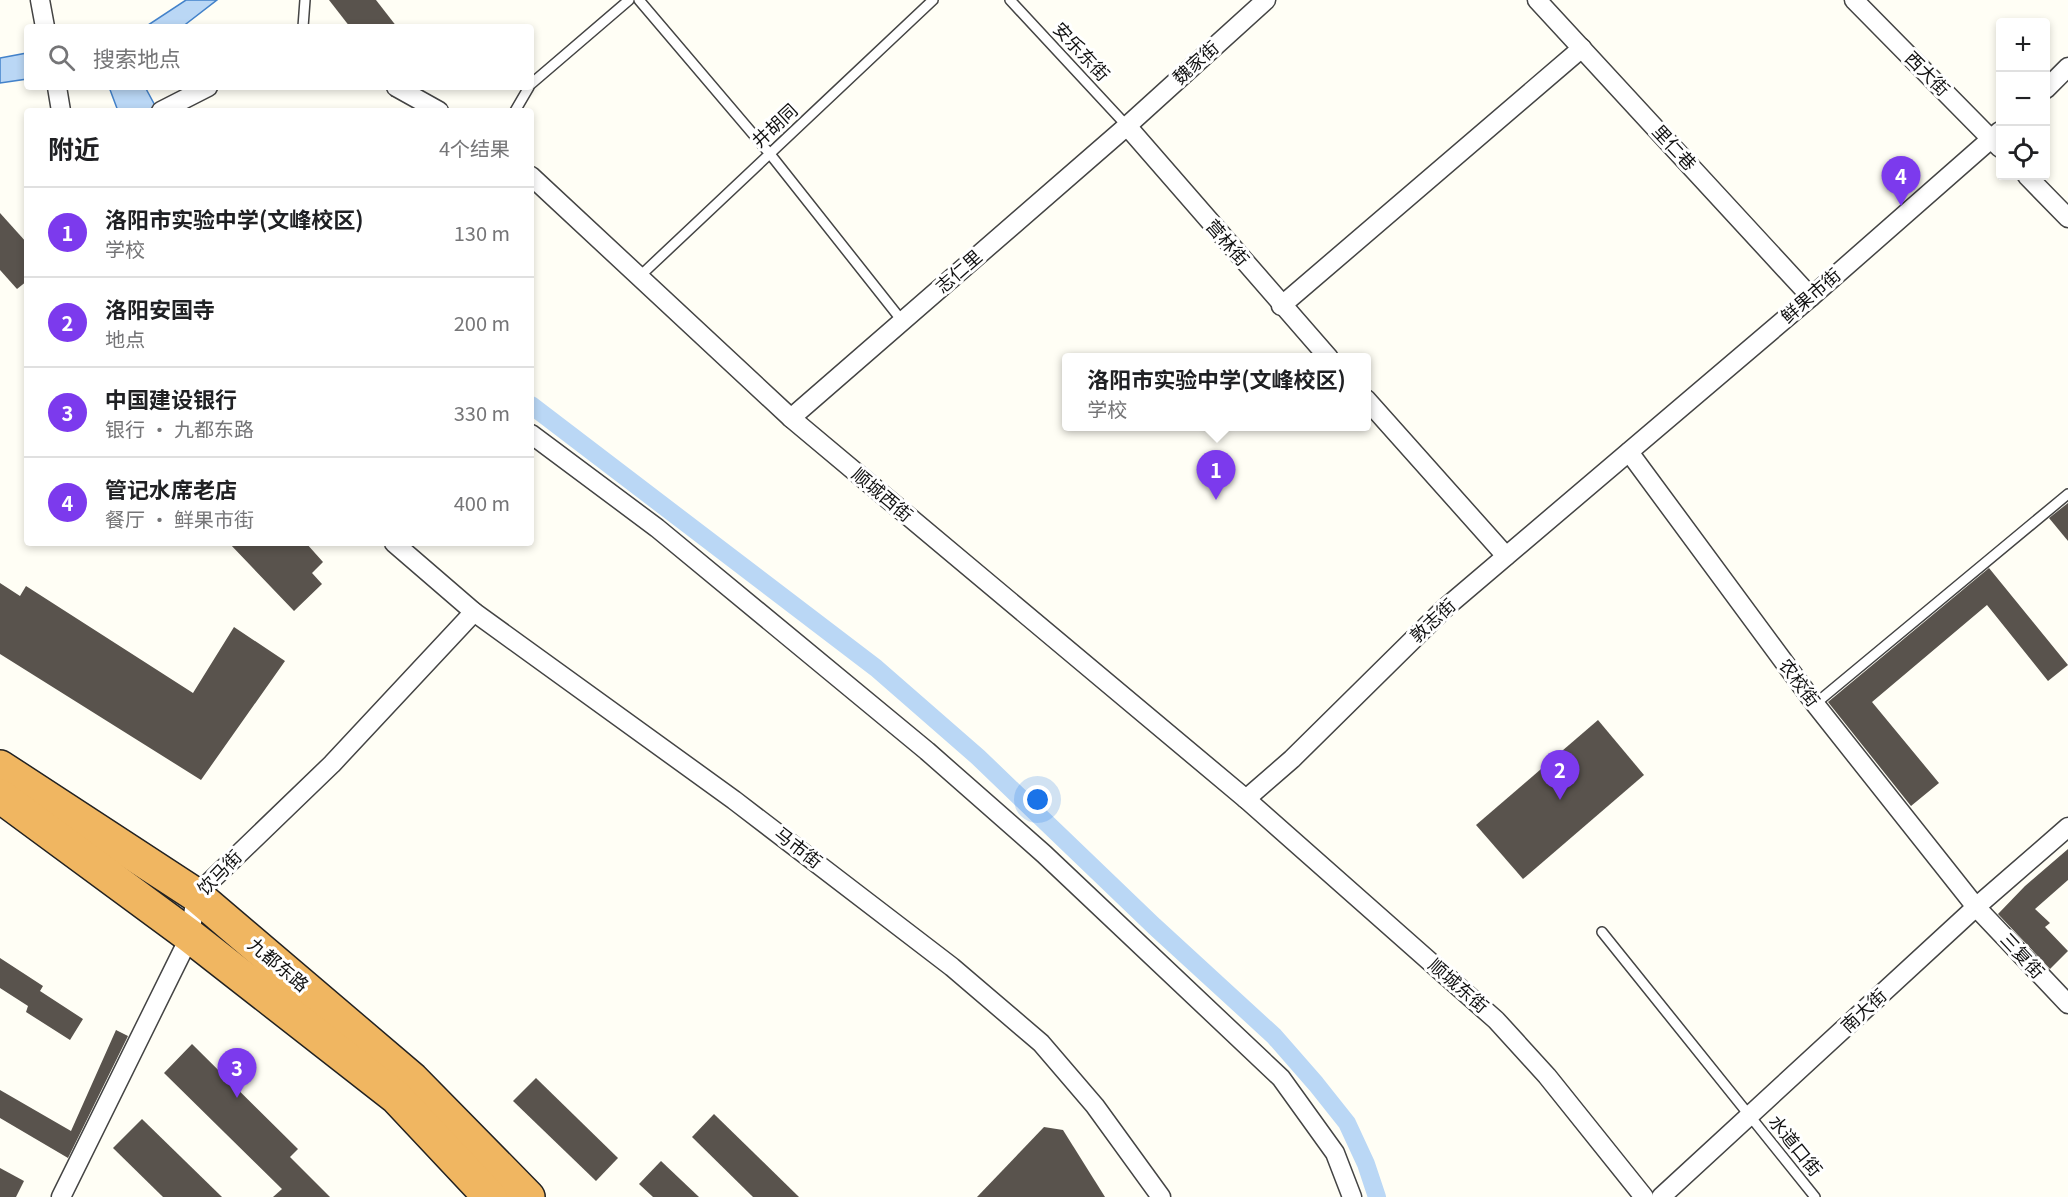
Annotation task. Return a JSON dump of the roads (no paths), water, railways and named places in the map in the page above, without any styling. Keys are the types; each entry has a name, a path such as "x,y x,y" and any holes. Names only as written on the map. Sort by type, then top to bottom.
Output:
{"highway":[{"name":"九都东路","path":"0,767 196,895 412,1079 528,1197"},
{"name":"九都东路","path":"0,796 190,936 396,1097 490,1197"}],"street":[{"path":"40,0 45,24"},
{"name":"魏家街","path":"1127,126 1266,0"},
{"name":"里仁巷","path":"1537,0 1811,297"},
{"name":"西大街","path":"1854,0 1996,137"},
{"path":"1281,306 1582,48"},
{"path":"167,108 202,90"},
{"path":"401,90 434,108"},
{"name":"营林街","path":"1127,126 1281,306 1325,353"},
{"name":"志仁里","path":"791,418 1127,126"},
{"name":"鲜果市街","path":"1629,452 1996,141"},
{"name":"顺城西街","path":"534,179 791,418 1246,799"},
{"path":"2031,180 2068,218"},
{"path":"1371,405 1506,556"},
{"path":"534,436 657,528 927,751 1044,854 1281,1078 1335,1153 1352,1197"},
{"name":"敦志街","path":"1246,799 1292,759 1444,609 1629,452"},
{"name":"农校街","path":"1629,452 1815,704 1976,907"},
{"name":"马市街","path":"397,546 474,612 734,800 961,974 1041,1043 1095,1106 1161,1197"},
{"name":"饮马街","path":"61,1197 190,936 196,895 332,764 474,612"},
{"name":"顺城东街","path":"1246,799 1496,1020 1547,1076 1644,1197"},
{"name":"南大街","path":"1661,1197 1976,907 2068,827"},
{"name":"三复街","path":"1976,907 2068,1004"}],"lane":[{"path":"303,24 305,0"},
{"path":"534,82 629,0"},
{"path":"639,0 770,154 903,322"},
{"name":"井胡同","path":"639,277 933,0"},
{"name":"安乐东街","path":"1010,0 1127,126"},
{"path":"516,108 527,90"},
{"path":"1815,704 2068,494"},
{"name":"水道口街","path":"1602,932 1815,1197"}],"water":[{"path":"186,0 217,0 186,24 150,24"},
{"path":"24,54 24,79 0,83 0,58"},
{"path":"110,90 147,90 156,108 117,108"}],"waterway":[{"path":"534,407 876,668 978,757 1154,926 1274,1036 1347,1123 1366,1164 1377,1197"}],"place":[{"name":"管记水席老店","path":"1901,206"},
{"name":"洛阳市实验中学(文峰校区)","path":"1216,500"},
{"name":"洛阳安国寺","path":"1560,800"},
{"name":"中国建设银行","path":"237,1098"}]}
